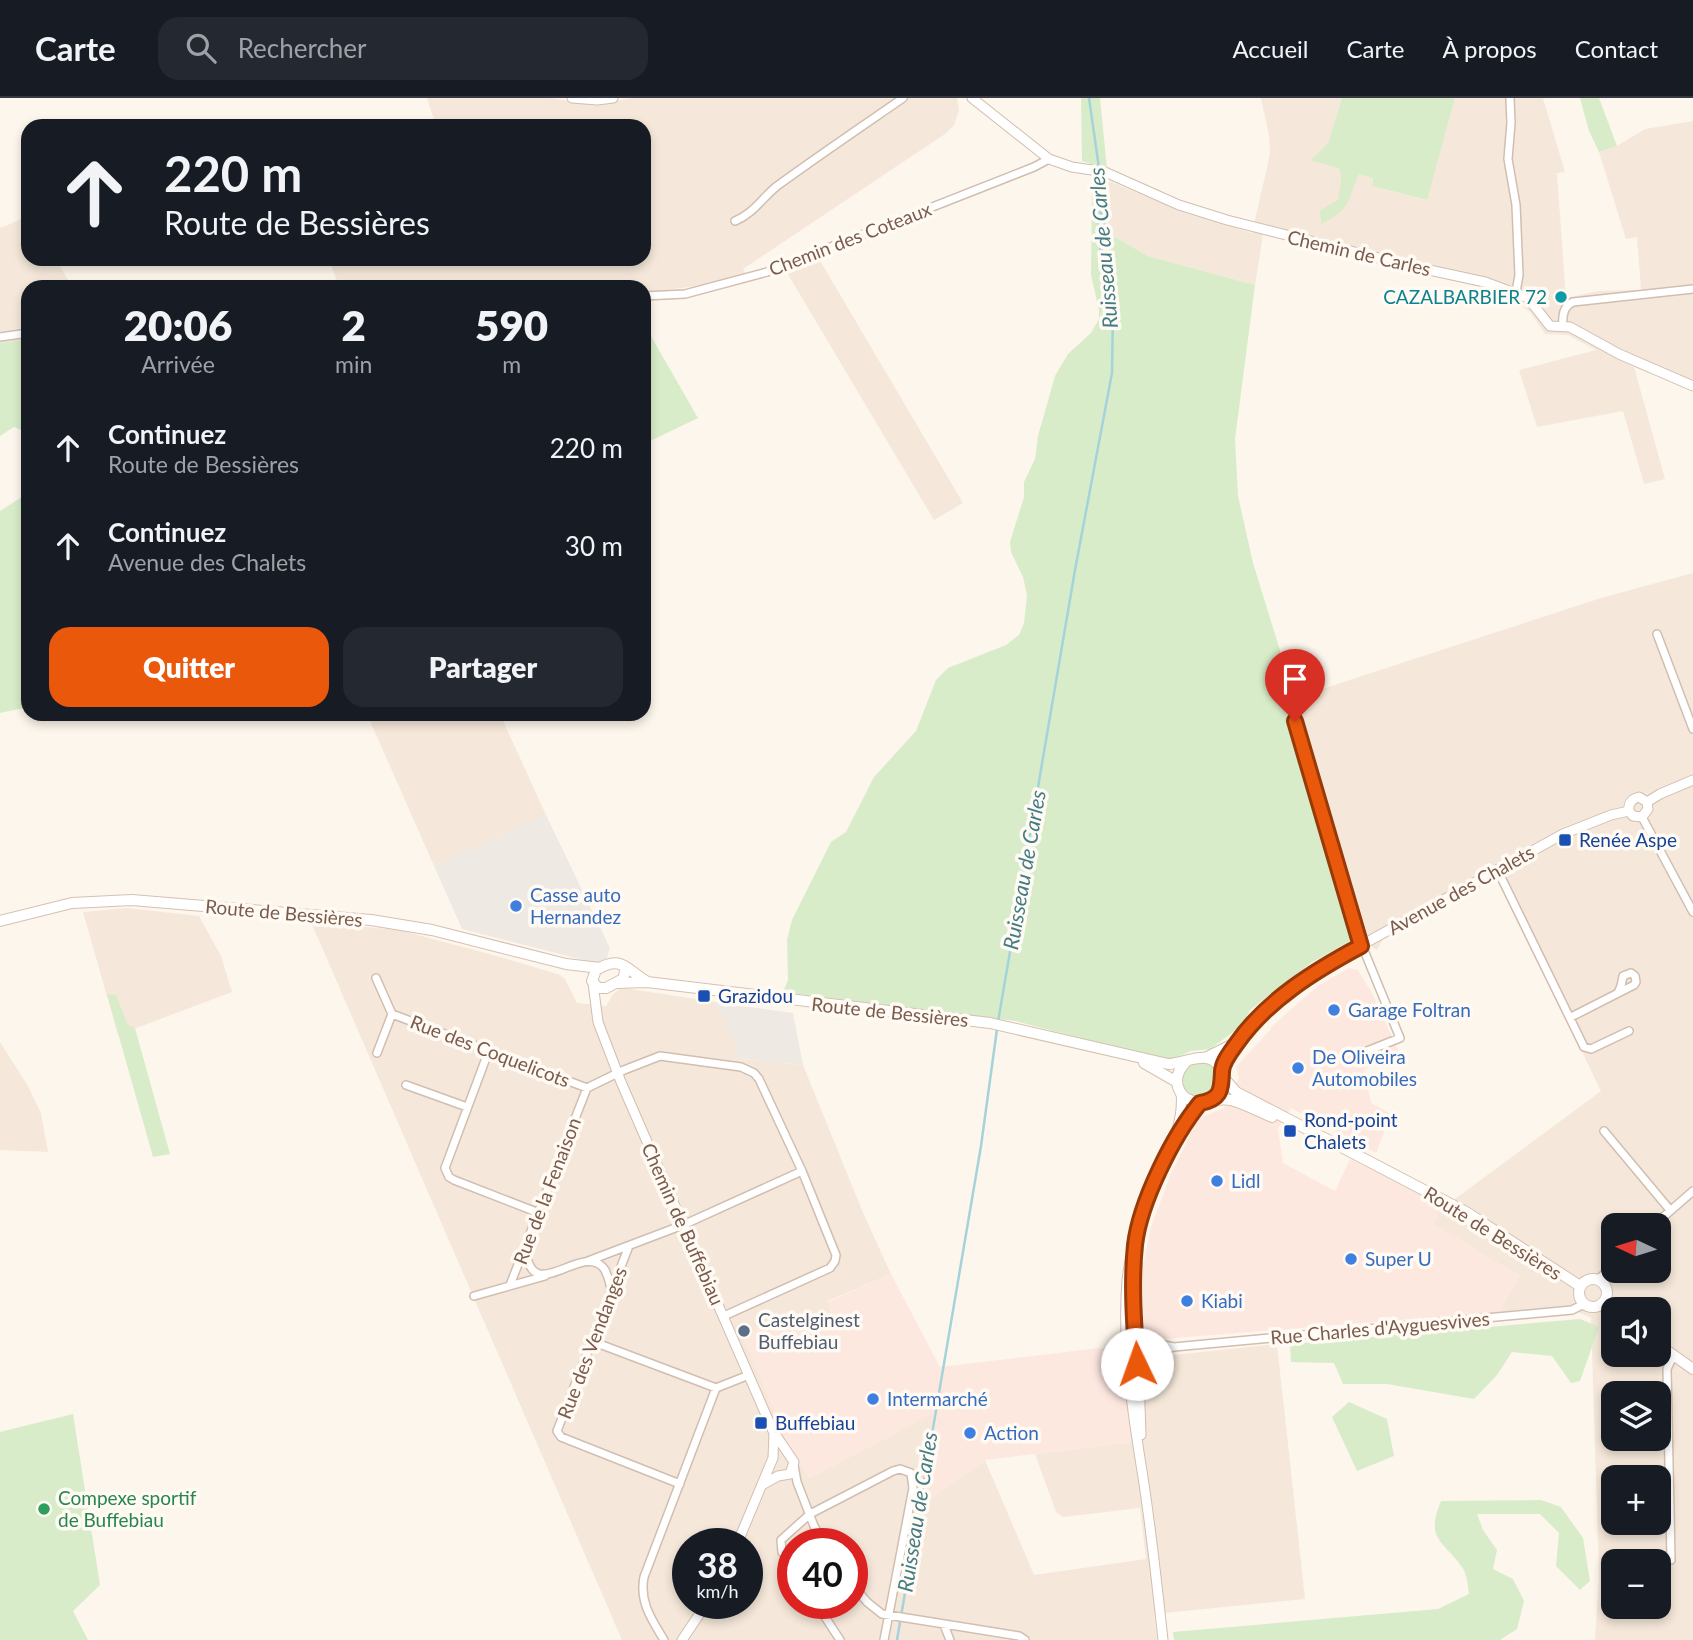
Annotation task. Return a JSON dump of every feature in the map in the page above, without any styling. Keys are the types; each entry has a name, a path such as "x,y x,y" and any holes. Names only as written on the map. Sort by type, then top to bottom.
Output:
{"main road":[{"name":"Route de Bessières","path":"0,922 72,903 132,900 371,920 432,930 566,964 600,968 617,962 647,982"},
{"name":"Route de Bessières","path":"566,964 598,988 607,988 617,983 647,982 990,1023 1167,1064 1186,1062 1196,1057 1206,1058 1217,1064 1236,1091 1465,1212 1580,1286"},
{"path":"592,981 593,974 600,968"},
{"path":"617,983 623,979 626,968"},
{"name":"Route de Bessières","path":"1131,1057 1179,1088 1190,1100 1200,1103 1213,1099 1232,1101 1302,1128"},
{"path":"1179,1088 1180,1069 1186,1062"},
{"path":"1213,1099 1221,1089 1222,1074"},
{"path":"1601,1303 1596,1306 1584,1304 1579,1294 1580,1286 1587,1279 1598,1280 1605,1286 1605,1297"},
{"path":"1671,1354 1693,1369"}],"street":[{"path":"572,98 613,98"},
{"path":"735,221 747,216 771,191 817,156 903,98"},
{"path":"972,98 1049,159"},
{"path":"1510,99 1508,159 1516,205 1519,275 1516,292"},
{"name":"Chemin de Carles","path":"1049,159 1105,172 1179,205 1227,220 1380,259 1485,282 1516,292 1534,304 1546,324 1578,330 1619,354 1693,386"},
{"name":"Chemin des Coteaux","path":"651,296 685,294 767,272 1049,159"},
{"path":"1563,326 1564,310 1567,304 1573,302 1693,289"},
{"path":"0,337 21,334"},
{"path":"1657,634 1693,729"},
{"path":"1295,721 1361,946 1399,1038 1357,1055"},
{"name":"Avenue des Chalets","path":"1206,1058 1238,1041 1301,982 1329,963 1563,834 1611,815 1629,811 1633,799 1639,797 1647,802 1693,780"},
{"path":"1642,817 1648,809 1647,802"},
{"path":"1629,811 1633,816 1642,817"},
{"path":"1642,817 1693,912"},
{"path":"1497,869 1584,1047 1591,1049 1629,1031"},
{"path":"376,978 392,1014"},
{"name":"Chemin de Buffebiau","path":"592,981 597,1015 617,1074 749,1375 787,1455"},
{"path":"597,1015 607,988"},
{"path":"1571,1017 1618,993"},
{"name":"Rue des Coquelicots","path":"377,1053 392,1014 587,1088"},
{"name":"Avenue des Chalets","path":"1222,1074 1238,1041"},
{"path":"489,1051 445,1168 446,1172 454,1180 539,1213"},
{"path":"587,1088 660,1056 748,1070 758,1079 802,1171 836,1255 830,1268 724,1316"},
{"path":"406,1085 467,1107"},
{"name":"Rue de la Fenaison","path":"510,1285 587,1088"},
{"path":"1163,1640 1142,1471 1128,1278 1135,1242 1149,1198 1174,1140 1182,1112 1179,1088"},
{"path":"1174,1140 1200,1103"},
{"path":"1604,1132 1670,1210"},
{"path":"474,1296 549,1275 629,1246 683,1225 802,1171"},
{"path":"1667,1213 1693,1191"},
{"name":"Rue des Vendanges","path":"629,1246 557,1432 561,1437 680,1484"},
{"path":"525,1247 530,1267 539,1274 549,1275"},
{"path":"587,1261 604,1269 611,1285 611,1295"},
{"path":"1598,1280 1601,1277"},
{"name":"Rue Charles d'Ayguesvives","path":"1134,1348 1174,1347 1572,1310 1584,1304"},
{"path":"594,1342 716,1388 749,1375"},
{"name":"Rue Charles d'Ayguesvives","path":"1134,1348 1174,1347"},
{"path":"1671,1549 1667,1369 1674,1356"},
{"path":"664,1640 647,1610 642,1587 716,1388"},
{"name":"Chemin de Buffebiau","path":"744,1528 772,1460 774,1431"},
{"path":"797,1482 771,1468 772,1460 777,1455 791,1458 797,1482 817,1528"},
{"path":"762,1485 792,1471 794,1465"},
{"path":"794,1528 810,1514 893,1471 900,1469 911,1473 913,1488 884,1640"},
{"path":"868,1602 875,1610 888,1616 1019,1636 1025,1640"},
{"path":"682,1640 696,1619"},
{"path":"826,1619 840,1640"},
{"path":"944,1625 950,1640"}],"shaded area":[{"path":"427,98 548,98 596,104 634,98 957,98 959,110 954,125 945,134 743,269 745,274 696,286 651,292 651,280 336,280 332,266 651,266 651,119 434,119"},
{"path":"1261,98 1342,98 1328,143 1312,160 1373,178 1372,186 1426,200 1455,98 1543,98 1565,172 1557,173 1566,298 1598,291 1641,290 1637,237 1626,239 1599,152 1617,146 1645,129 1693,121 1693,391 1634,367 1665,479 1644,484 1623,411 1537,427 1519,370 1596,350 1568,335 1545,334 1530,312 1501,292 1263,235 1255,285 1148,256 1108,233 1104,179 1188,214 1252,233 1270,154"},
{"path":"21,219 21,266 60,266 68,280 21,280 21,340 0,343 0,227"},
{"path":"819,259 963,503 934,520 786,271"},
{"path":"1693,573 1693,1640 1595,1640 1599,1577 1591,1318 1566,1306 1499,1312 1519,1276 1433,1224 1442,1204 1455,1199 1601,1091 1497,877 1383,939 1377,950 1357,937 1285,701 1601,598"},
{"path":"370,721 503,721 546,815 434,866"},
{"path":"546,815 610,948 607,958 599,964 462,929 434,866"},
{"path":"127,908 199,916 221,956 232,992 118,1035 83,912"},
{"path":"311,922 399,930 560,975 565,979 577,1003 606,1006 613,994 620,989 715,1002 741,1059 803,1065 891,1274 828,1301 831,1310 819,1321 796,1331 788,1315 790,1450 799,1458 809,1478 934,1413 920,1506 985,1460 1034,1575 1146,1559 1140,1508 1063,1517 1056,1512 1035,1454 1132,1442 1125,1360 1277,1344 1305,1599 1154,1614 1157,1640 622,1640"},
{"path":"1349,968 1358,970 1372,993 1399,1052 1364,1070 1371,1103 1391,1114 1376,1153 1291,1108 1278,1128 1283,1163 1335,1191 1350,1159 1442,1204 1433,1224 1519,1276 1499,1312 1151,1340 1143,1325 1142,1269 1151,1227 1170,1176 1195,1124 1204,1116 1224,1108 1239,1078 1236,1067 1271,1027 1319,985"},
{"path":"715,1002 793,1013 803,1065 741,1059"},
{"path":"0,1042 28,1086 41,1113 48,1152 0,1150"},
{"path":"891,1274 940,1367 1099,1348 1124,1349 1133,1442 985,1460 920,1507 933,1414 809,1478 799,1458 790,1450 742,1335 789,1315 796,1331 819,1321 817,1316 831,1310 828,1302"}],"green space":[{"path":"1081,98 1100,98 1107,169 1082,161"},
{"path":"1342,98 1455,98 1427,200 1372,186 1373,178 1359,174 1343,209 1321,224 1320,210 1338,200 1340,169 1311,160 1328,143"},
{"path":"1580,98 1599,98 1617,146 1599,152 1589,131"},
{"path":"1104,179 1108,233 1148,256 1255,285 1235,439 1238,496 1253,563 1295,699 1285,702 1357,937 1311,963 1250,1010 1243,1025 1210,1049 1191,1051 1168,1061 1015,1021 783,992 788,980 787,940 792,920 831,842 846,832 874,777 916,731 936,680 948,668 1006,645 1019,635 1024,623 1027,595 1023,577 1011,552 1010,542 1024,497 1024,482 1035,459 1038,436 1055,376 1068,354 1091,333 1099,319 1091,275 1092,183"},
{"path":"651,336 698,418 651,441"},
{"path":"21,340 21,430 14,427 0,436 0,343"},
{"path":"21,498 21,708 0,713 0,511"},
{"path":"107,994 116,995 128,1025 135,1028 170,1154 153,1157"},
{"path":"1200,1062 1213,1067 1218,1080 1213,1093 1200,1098 1187,1093 1182,1080 1187,1067"},
{"path":"1580,1319 1599,1327 1580,1381 1571,1383 1552,1356 1512,1352 1497,1375 1474,1399 1387,1384 1343,1384 1334,1363 1291,1362 1290,1344"},
{"path":"1349,1402 1387,1419 1394,1456 1357,1471 1332,1417"},
{"name":"Compexe sportif de Buffebiau","path":"73,1414 100,1585 73,1611 88,1640 0,1640 0,1432"},
{"path":"1541,1500 1561,1507 1583,1538 1590,1581 1580,1590 1556,1566 1559,1533 1540,1514 1477,1514 1483,1530 1497,1550 1493,1569 1513,1579 1524,1601 1517,1629 1500,1640 1174,1640 1173,1632 1438,1609 1469,1594 1464,1570 1436,1532 1435,1524 1441,1501"}],"water":[{"path":"1098,174 1104,263 1101,261 1095,175"}],"waterway":[{"name":"Ruisseau de Carles","path":"1089,98 1099,168"},
{"name":"Ruisseau de Carles","path":"998,1022 1075,570 1112,373 1113,308 1099,175"},
{"name":"Ruisseau de Carles","path":"897,1640 981,1146 997,1029"}],"place":[{"name":"CAZALBARBIER 72","path":"1561,297"},
{"name":"Renée Aspe","path":"1565,840"},
{"name":"Casse auto Hernandez","path":"516,906"},
{"name":"Grazidou","path":"704,996"},
{"name":"Garage Foltran","path":"1334,1010"},
{"name":"De Oliveira Automobiles","path":"1298,1068"},
{"name":"Rond-point Chalets","path":"1290,1131"},
{"name":"Lidl","path":"1217,1181"},
{"name":"Super U","path":"1351,1259"},
{"name":"Kiabi","path":"1187,1301"},
{"name":"Castelginest Buffebiau","path":"744,1331"},
{"name":"Intermarché","path":"873,1399"},
{"name":"Buffebiau","path":"761,1423"},
{"name":"Action","path":"970,1433"},
{"name":"Compexe sportif de Buffebiau","path":"44,1509"}],"route":[{"path":"1137,1364 1135,1242 1149,1198 1174,1140 1200,1103 1213,1099 1221,1089 1224,1065 1238,1041 1301,982 1361,946 1295,721"}]}
